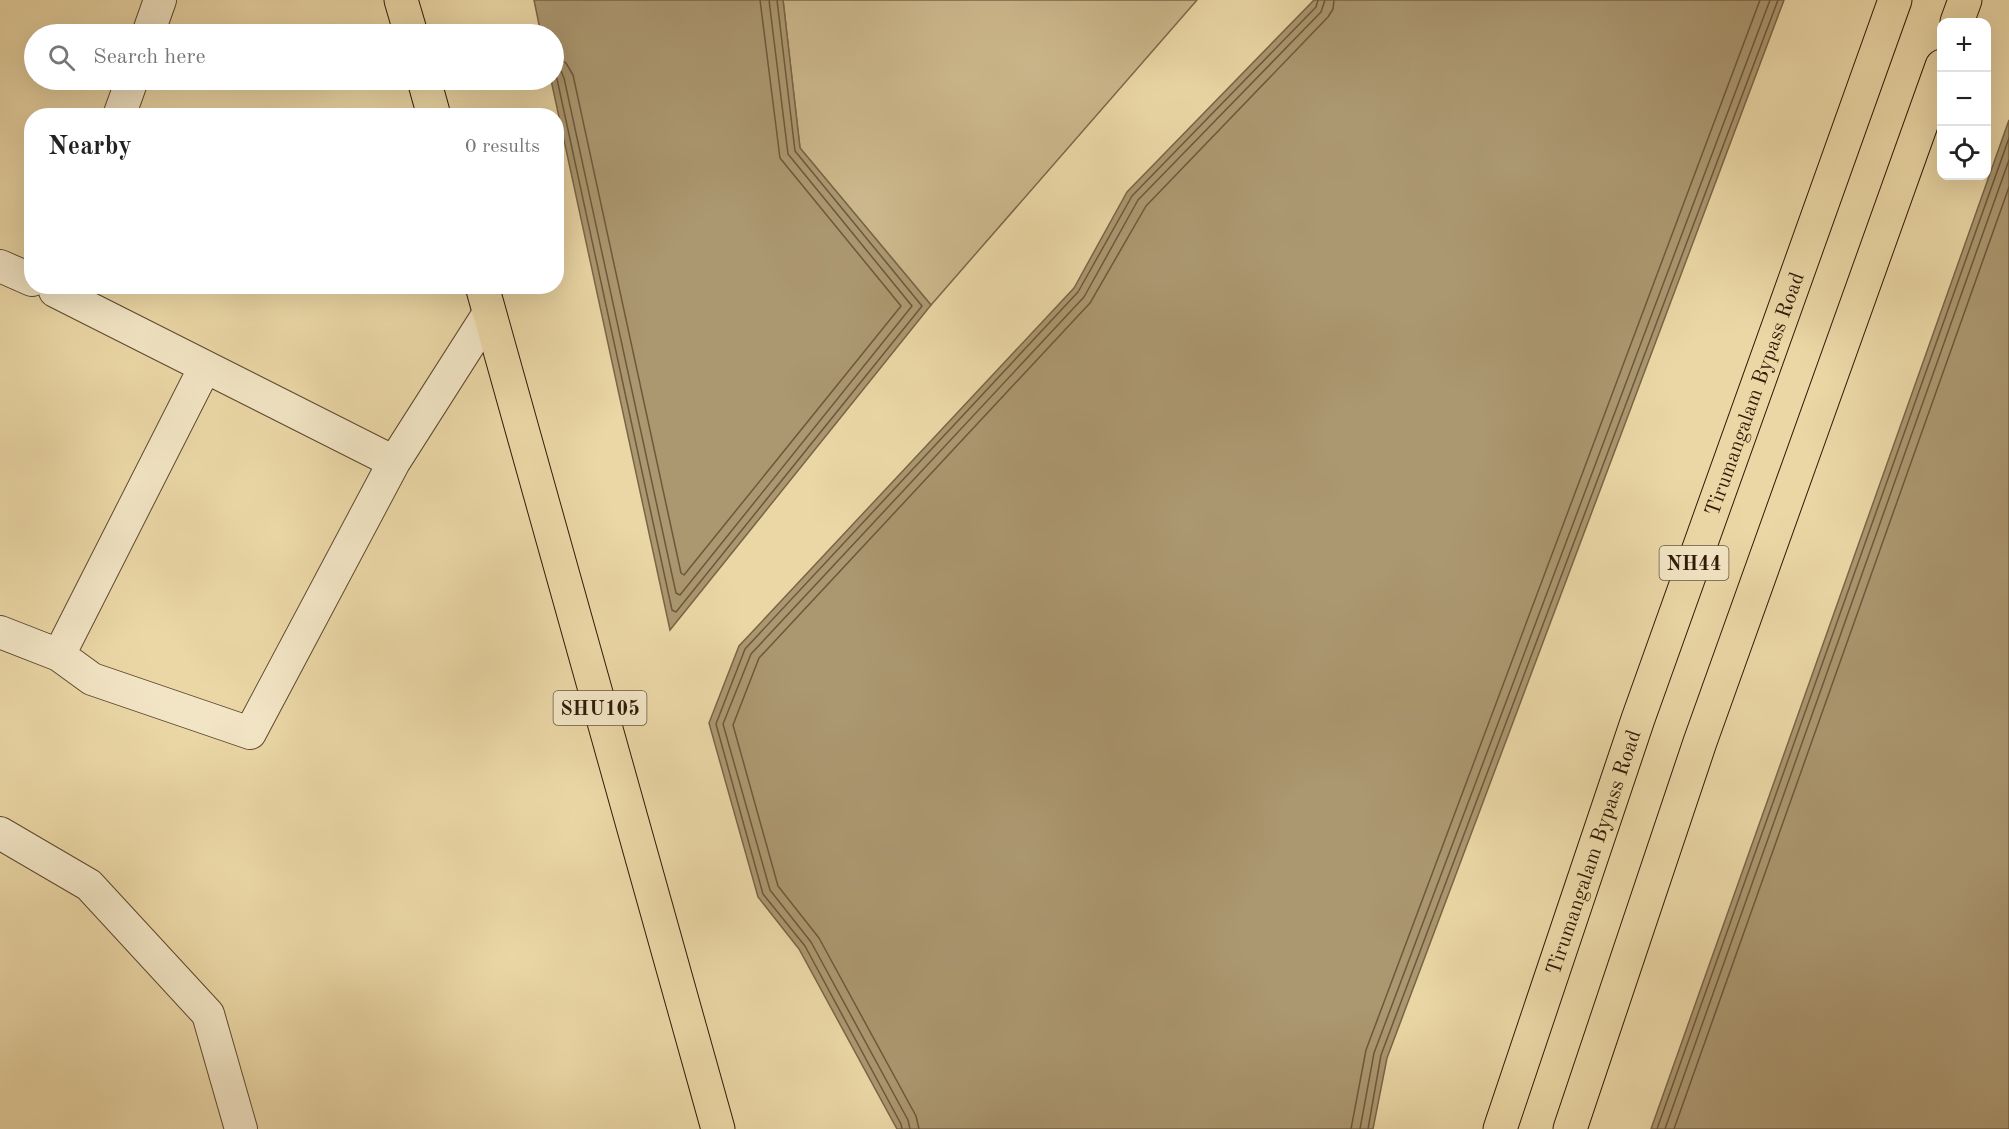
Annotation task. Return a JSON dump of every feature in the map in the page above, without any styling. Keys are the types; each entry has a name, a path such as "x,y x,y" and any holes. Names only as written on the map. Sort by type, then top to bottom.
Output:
{"main road":[{"path":"401,0 408,24"},
{"name":"Tirumangalam Bypass Road","path":"1500,1129 1638,719 1895,0"},
{"path":"1958,18 1965,0"},
{"name":"NH44","path":"1570,1129 1700,741 1939,72"},
{"path":"427,90 432,108"},
{"name":"SHU105","path":"485,300 718,1129"}],"street":[{"path":"152,24 160,0"},
{"path":"121,108 128,90"},
{"path":"0,266 24,276"},
{"path":"63,294 394,462"},
{"path":"0,632 59,655 92,679 250,733 394,462 485,300"},
{"path":"59,655 205,367"},
{"path":"0,833 89,885 208,1014 241,1129"}],"shaded area":[{"path":"783,0 1197,0 931,305 800,148"}],"water":[{"path":"534,0 783,0 800,148 931,305 670,630 564,140 564,108 557,108 553,90 564,90 564,24 539,24"},
{"path":"1314,0 1784,0 1387,1058 1373,1129 897,1129 799,949 758,897 709,723 739,646 1074,288 1127,192"},
{"path":"2009,120 2009,1129 1651,1129 1988,180 1991,180 1991,171"}]}
